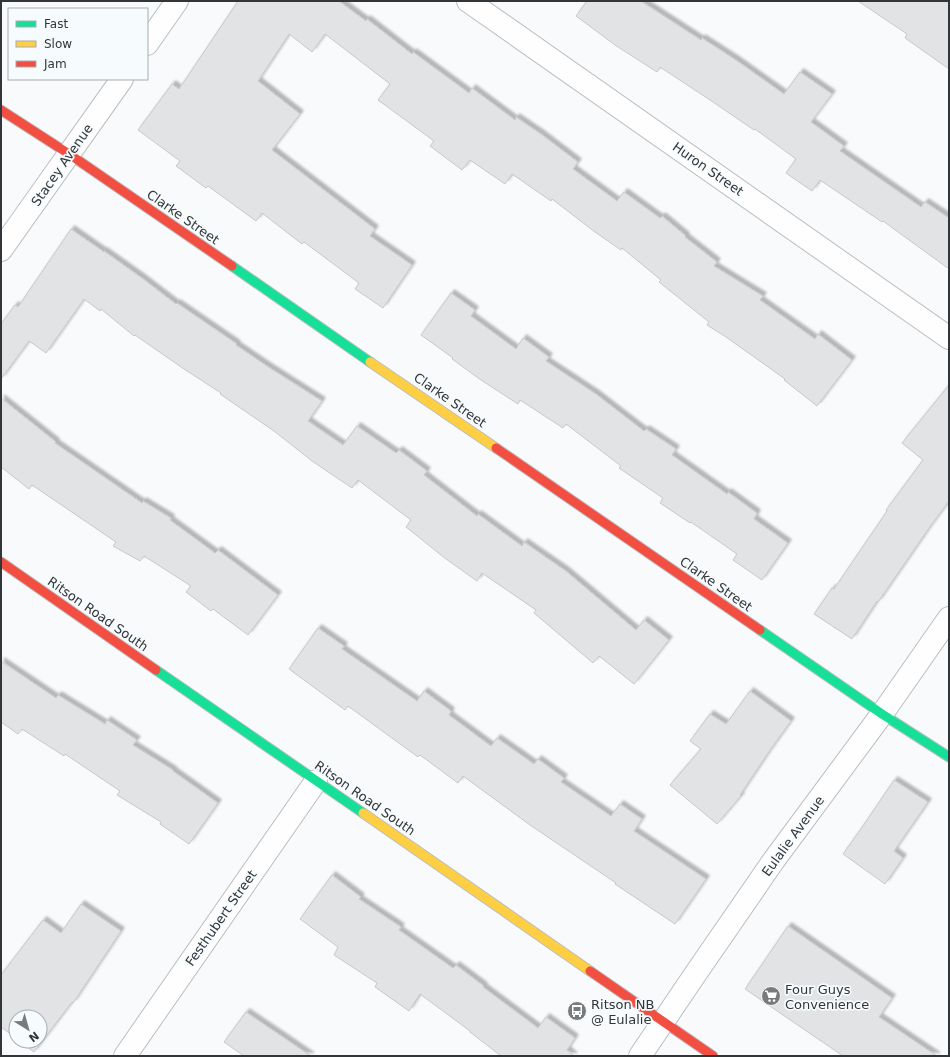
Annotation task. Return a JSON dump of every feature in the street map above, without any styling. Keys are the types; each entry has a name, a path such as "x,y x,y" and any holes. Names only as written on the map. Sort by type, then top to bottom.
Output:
{"street":[{"path":"148,43 178,1"},
{"name":"Huron Street","path":"468,1 949,338"},
{"name":"Stacey Avenue","path":"1,250 121,80"},
{"name":"Clarke Street","path":"1,110 69,154 882,714 949,757"},
{"name":"Ritson Road South","path":"1,562 713,1056"},
{"name":"Eulalie Avenue","path":"640,1056 774,860 882,714 949,618"},
{"name":"Festhubert Street","path":"125,1056 316,781"}],"building":[{"path":"238,1 339,1 366,21 367,19 412,54 413,52 469,93 472,88 515,120 516,117 541,134 578,162 573,169 617,201 624,192 660,218 662,216 686,236 685,237 717,262 714,266 763,296 760,300 815,339 818,334 852,360 817,406 784,380 785,379 707,325 709,322 659,282 661,280 622,248 621,250 595,232 552,199 551,201 512,174 505,184 470,160 462,170 430,146 434,141 378,100 390,84 325,34 312,52 289,34 258,81 300,114 272,150 375,229 370,236 412,265 383,308 355,289 359,283 304,242 302,244 262,213 256,221 208,186 206,188 176,166 180,161 138,130 172,84 179,89"},
{"path":"587,1 641,1 701,40 702,38 736,60 784,94 800,72 832,94 811,122 844,146 840,151 921,207 925,202 949,218 949,269 883,221 882,222 820,180 812,191 786,173 796,159 755,129 754,130 660,67 657,72 615,45 576,16"},
{"path":"858,1 949,1 949,69 905,38 907,34"},
{"path":"71,229 142,278 176,304 177,303 270,368 322,401 308,421 343,445 357,426 396,453 399,450 427,471 424,475 477,516 478,514 522,546 524,542 566,571 636,630 644,620 669,640 634,684 599,656 593,663 534,613 536,610 482,573 477,581 446,559 406,527 411,520 358,480 352,488 312,461 274,431 220,394 221,393 135,335 134,336 101,309 100,311 84,299 46,353 29,341 1,379 1,324 15,305 18,307"},
{"path":"451,293 475,310 471,316 516,349 523,338 549,357 546,361 596,394 644,431 646,429 676,449 672,455 727,494 728,492 757,513 754,519 788,543 762,580 733,560 737,554 691,522 690,523 660,503 663,498 619,468 621,466 566,424 563,428 520,400 518,404 481,380 421,335"},
{"path":"949,385 949,501 878,602 877,601 852,639 814,614 832,588 834,589 887,511 886,510 923,460 902,443"},
{"path":"1,398 56,442 55,443 142,503 143,501 171,518 170,520 215,553 218,550 278,595 248,635 213,609 211,611 186,592 191,586 144,556 140,561 113,546 116,542 32,485 29,489 1,467"},
{"path":"318,628 344,646 342,649 417,701 424,691 451,711 449,715 491,746 497,738 534,764 538,759 564,778 561,782 611,816 620,804 642,819 634,831 706,879 675,924 530,825 463,776 458,783 420,755 418,757 348,706 345,710 289,669"},
{"path":"1,661 56,698 58,695 105,724 107,720 137,740 133,745 173,770 218,803 189,844 160,824 161,822 117,795 120,791 65,754 64,756 22,729 18,734 1,722"},
{"path":"750,691 791,721 740,795 741,796 717,824 670,785 701,749 690,741 710,714 726,724"},
{"path":"894,780 928,802 894,851 903,858 885,884 843,854"},
{"path":"332,875 361,897 359,899 401,927 399,930 453,968 456,965 538,1028 546,1017 575,1038 567,1050 574,1056 501,1056 420,994 409,1011 375,987 377,983 334,955 338,947 300,919"},
{"path":"81,904 121,931 73,1003 72,1002 48,1034 48,1009 8,1009 8,1032 1,1027 1,975 43,920 61,933"},
{"path":"788,926 892,998 879,1017 937,1056 843,1056 745,989"},
{"path":"246,1012 311,1056 244,1056 224,1042"}],"traffic: fast":[{"path":"232,266 370,362"},
{"path":"760,630 882,714 949,757"},
{"path":"156,670 363,813"}],"traffic: slow":[{"path":"370,362 496,448"},
{"path":"363,813 590,971"}],"traffic: jam":[{"path":"1,110 69,154 232,266"},
{"path":"496,448 760,630"},
{"path":"1,562 156,670"},
{"path":"590,971 713,1056"}],"place":[{"name":"Four Guys Convenience","path":"771,996"},
{"name":"Ritson NB @ Eulalie","path":"577,1011"}]}
